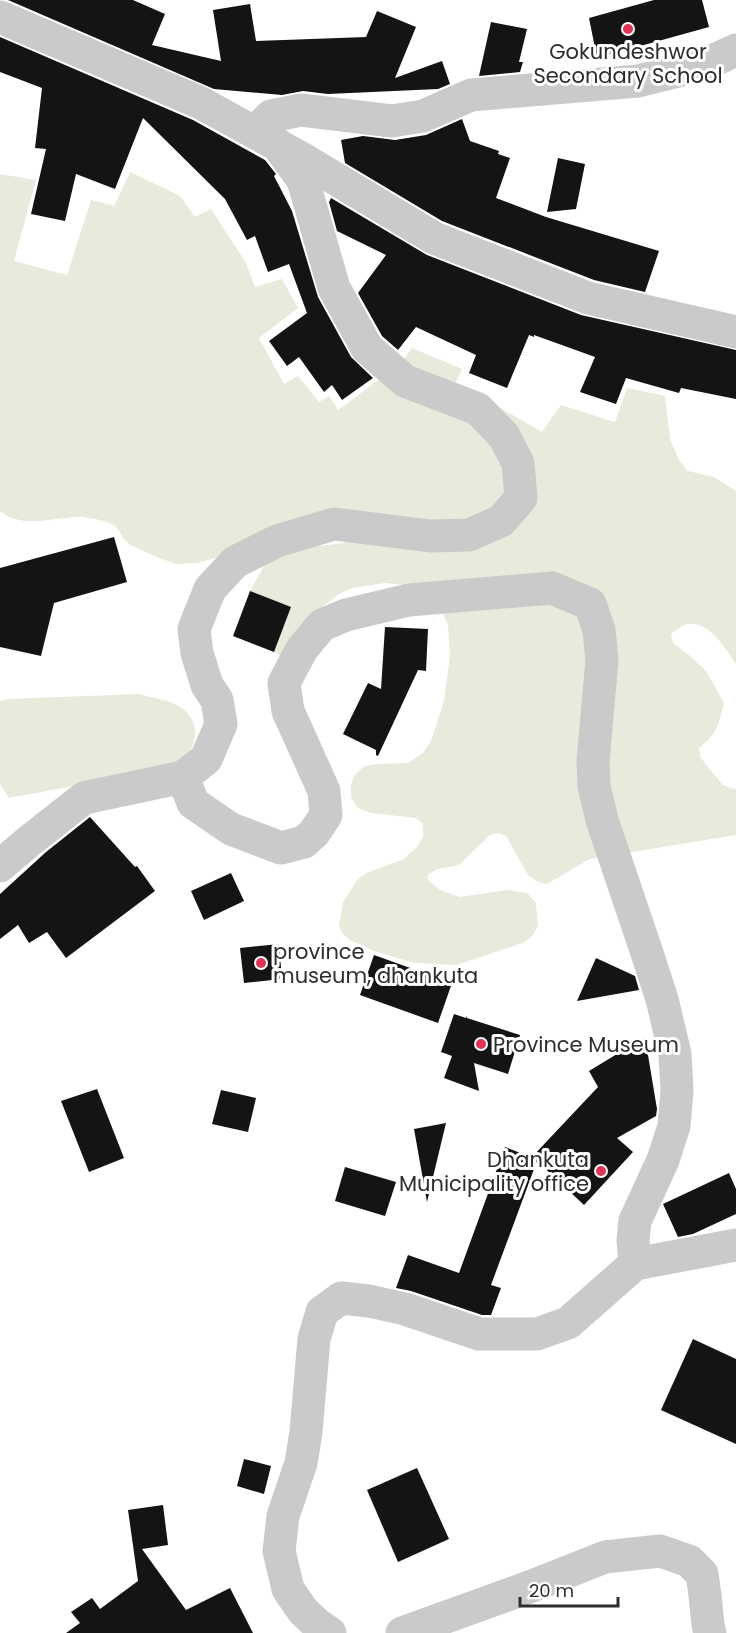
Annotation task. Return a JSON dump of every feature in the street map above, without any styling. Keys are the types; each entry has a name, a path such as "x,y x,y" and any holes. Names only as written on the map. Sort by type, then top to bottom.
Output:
{"street":[{"path":"0,17 201,103 266,138 434,238 588,298 736,332"},
{"path":"266,138 271,116 302,110 392,121 423,116 471,95 638,81 706,64 736,50"},
{"path":"0,866 84,798 183,777 206,759 221,724 217,700 207,685 197,653 194,629 210,590 235,562 277,541 334,525 430,536 469,535 501,521 521,498 518,463 504,436 477,409 405,381 367,348 334,288 303,180 266,138"},
{"path":"183,777 193,803 231,829 281,848 304,842 314,833 326,815 324,791 288,711 284,683 302,649 322,625 346,615 409,600 552,588 590,604 599,630 602,660 594,786 602,820 656,981 675,1054 677,1091 674,1126 663,1160 636,1221 633,1240 634,1264"},
{"path":"330,1633 303,1611 288,1589 279,1551 283,1516 301,1463 314,1339 322,1312 341,1298 405,1309 480,1334 537,1334 568,1323 634,1264 736,1245"},
{"path":"402,1633 605,1557 660,1551 689,1561 702,1574 710,1633"}],"green space":[{"path":"130,172 180,196 195,217 211,209 246,263 255,287 282,279 298,308 259,338 284,384 298,376 319,402 329,396 338,410 401,363 412,348 462,369 453,388 497,406 542,432 561,405 615,422 627,388 665,396 670,439 679,460 688,471 714,477 736,491 736,664 714,636 700,625 684,625 671,634 673,643 706,671 724,703 716,728 710,738 699,748 700,757 723,785 736,789 736,835 590,859 547,884 538,882 528,875 506,836 499,833 490,835 459,865 435,870 428,875 427,879 440,890 460,897 507,890 527,893 536,903 538,925 533,935 523,943 456,965 414,963 374,951 350,940 342,933 339,925 343,902 357,880 366,873 404,859 417,847 423,837 423,824 416,818 371,813 358,808 351,798 351,785 354,776 363,767 376,764 408,763 423,753 431,741 444,701 450,656 448,625 439,605 414,586 385,583 352,588 339,594 316,612 286,658 274,652 291,607 250,591 264,566 283,555 302,548 345,543 347,522 197,563 178,564 131,545 116,527 104,521 77,517 27,521 18,520 0,511 0,174 36,180 14,261 67,275 91,200 114,206"},
{"path":"139,694 176,705 187,712 191,718 195,740 182,759 166,769 9,798 0,784 0,701"}],"building":[{"path":"8,0 133,0 165,14 152,45 221,61 213,10 250,4 256,41 366,37 377,11 416,27 395,78 442,61 450,84 438,89 328,94 303,91 282,95 214,89"},
{"path":"654,0 702,0 709,27 597,58 589,18"},
{"path":"491,22 527,29 519,62 523,62 520,72 479,76"},
{"path":"0,37 193,120 265,160 276,174 274,176 292,211 318,297 351,357 373,378 342,400 332,385 324,392 299,357 287,366 269,341 307,313 289,264 268,272 255,236 247,240 225,199 143,118 115,189 76,174 65,221 31,214 46,149 35,148 42,88 0,72"},
{"path":"462,119 470,141 499,151 498,154 510,158 496,198 546,217 659,251 645,292 594,280 442,221 345,163 341,140 363,136 395,140 426,135"},
{"path":"558,158 585,164 576,209 547,212"},
{"path":"331,198 427,255 581,315 736,350 736,399 681,388 679,393 626,378 616,404 580,392 595,357 534,335 534,337 529,335 507,388 469,373 476,355 416,327 398,350 382,336 358,293 386,255 337,231 329,202"},
{"path":"114,537 127,582 54,603 41,656 0,647 0,568"},
{"path":"250,591 291,607 274,652 233,636"},
{"path":"385,627 428,629 426,671 418,670 378,756 376,750 343,734 368,683 381,689"},
{"path":"90,817 135,867 137,866 155,891 66,958 47,932 29,943 18,925 0,939 0,894 46,852"},
{"path":"231,873 244,901 204,920 191,891"},
{"name":"province museum, dhankuta","path":"279,944 282,979 244,983 240,948"},
{"path":"374,955 452,983 438,1023 360,995"},
{"path":"596,958 635,976 639,990 577,1001"},
{"name":"Province Museum","path":"454,1014 520,1035 508,1074 474,1063 479,1091 444,1078 452,1056 441,1052"},
{"path":"645,1037 657,1109 656,1116 617,1138 633,1152 584,1205 537,1161 491,1285 501,1288 491,1315 482,1315 396,1288 408,1255 459,1273 505,1147 534,1158 532,1157 598,1087 589,1071"},
{"path":"97,1089 124,1158 89,1172 61,1101"},
{"path":"221,1090 256,1098 248,1132 212,1124"},
{"path":"446,1123 427,1202 414,1129"},
{"path":"345,1167 396,1182 385,1216 335,1201"},
{"path":"729,1173 736,1189 736,1214 693,1234 678,1237 663,1204"},
{"path":"693,1339 736,1359 736,1444 661,1410"},
{"path":"244,1459 271,1466 264,1494 237,1486"},
{"path":"417,1468 449,1539 398,1562 367,1490"},
{"path":"163,1505 168,1545 142,1549 186,1610 230,1588 253,1633 66,1633 80,1623 71,1612 92,1598 100,1609 138,1581 128,1510"}],"place":[{"name":"Gokundeshwor Secondary School","path":"628,29"},
{"name":"province museum, dhankuta","path":"261,963"},
{"name":"Province Museum","path":"481,1044"},
{"name":"Dhankuta Municipality office","path":"601,1171"}]}
